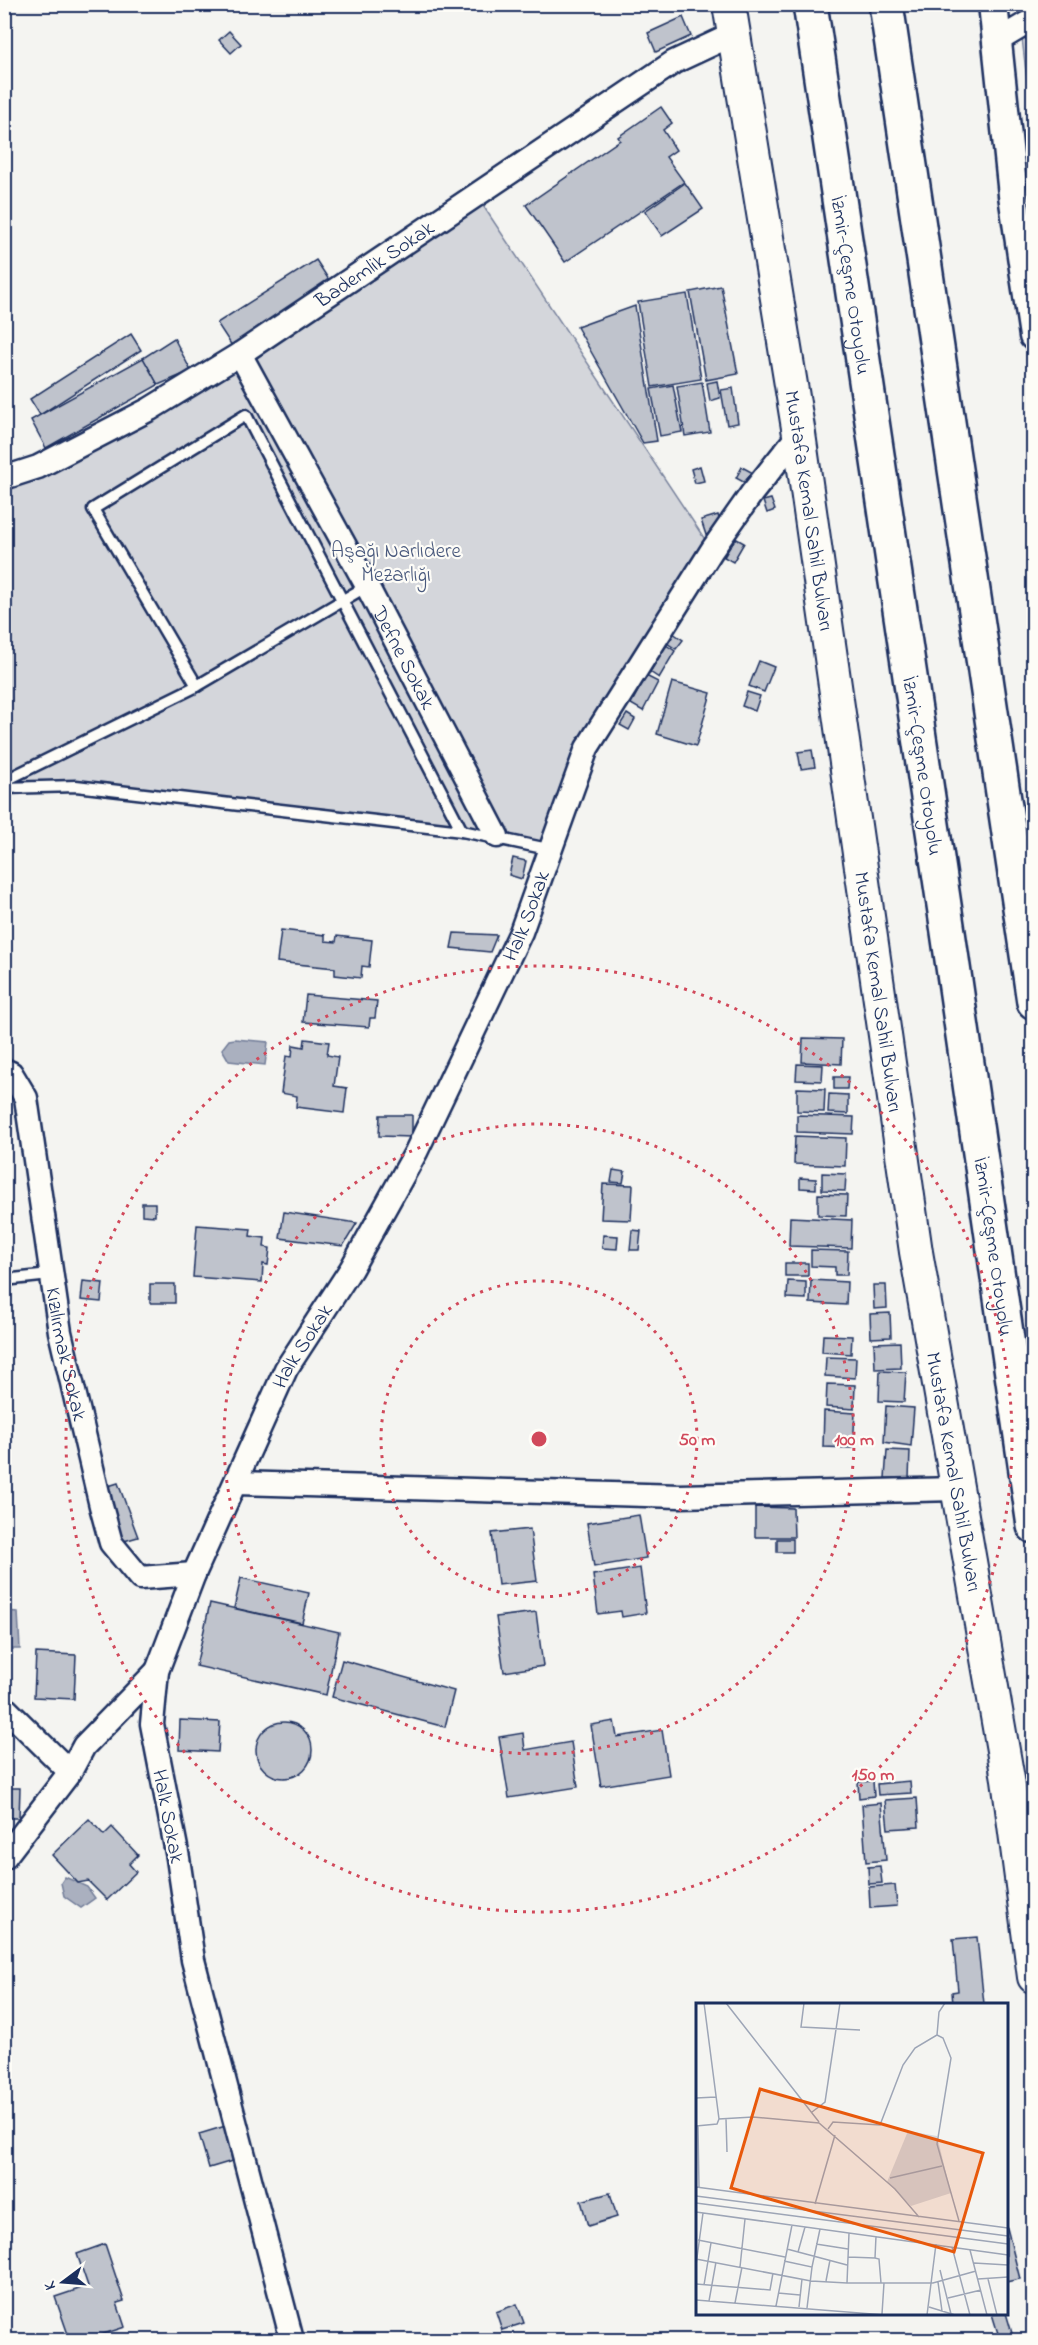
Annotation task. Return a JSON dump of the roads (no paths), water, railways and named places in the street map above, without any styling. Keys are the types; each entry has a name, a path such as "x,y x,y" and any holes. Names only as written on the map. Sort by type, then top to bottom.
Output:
{"highway":[{"name":"İzmir-Çeşme Otoyolu","path":"810,4 881,493 967,1046 1034,1526"},
{"path":"886,4 1034,1002"}],"main road":[{"name":"Mustafa Kemal Sahil Bulvarı","path":"732,19 799,434 916,1252 1008,1779 1034,1977"}],"street":[{"path":"993,4 997,41 1023,193 1034,336"},
{"name":"Bademlik Sokak","path":"4,478 38,467 139,414 240,354 674,62 732,19"},
{"path":"997,41 1034,19"},
{"name":"Defne Sokak","path":"240,354 367,586 497,836"},
{"name":"Halk Sokak","path":"292,2340 193,1960 178,1858 152,1724 157,1671 194,1574 286,1369 351,1269 416,1152 521,932 548,849 587,748 712,550 752,493 799,434"},
{"name":"Kızılırmak Sokak","path":"4,1070 11,1073 26,1098 38,1168 50,1275 60,1332 111,1543 140,1578 194,1574"},
{"path":"236,1483 680,1496 956,1489"},
{"path":"4,1858 70,1772 84,1746 157,1671"},
{"path":"4,1707 70,1772"}],"lane":[{"path":"197,686 93,509 246,415 462,831"},
{"path":"4,781 197,686 367,586"},
{"path":"4,788 76,786 462,831 497,836 548,849"},
{"path":"4,1280 50,1275"}],"water":[{"path":"229,1040 268,1042 265,1065 229,1061 222,1049"},
{"path":"5,1611 18,1612 20,1649 5,1649"},
{"path":"65,1877 87,1887 95,1898 81,1908 64,1896 61,1883"}],"park label":[{"name":"Aşağı Narlıdere Mezarlığı","path":"396,562"}]}
